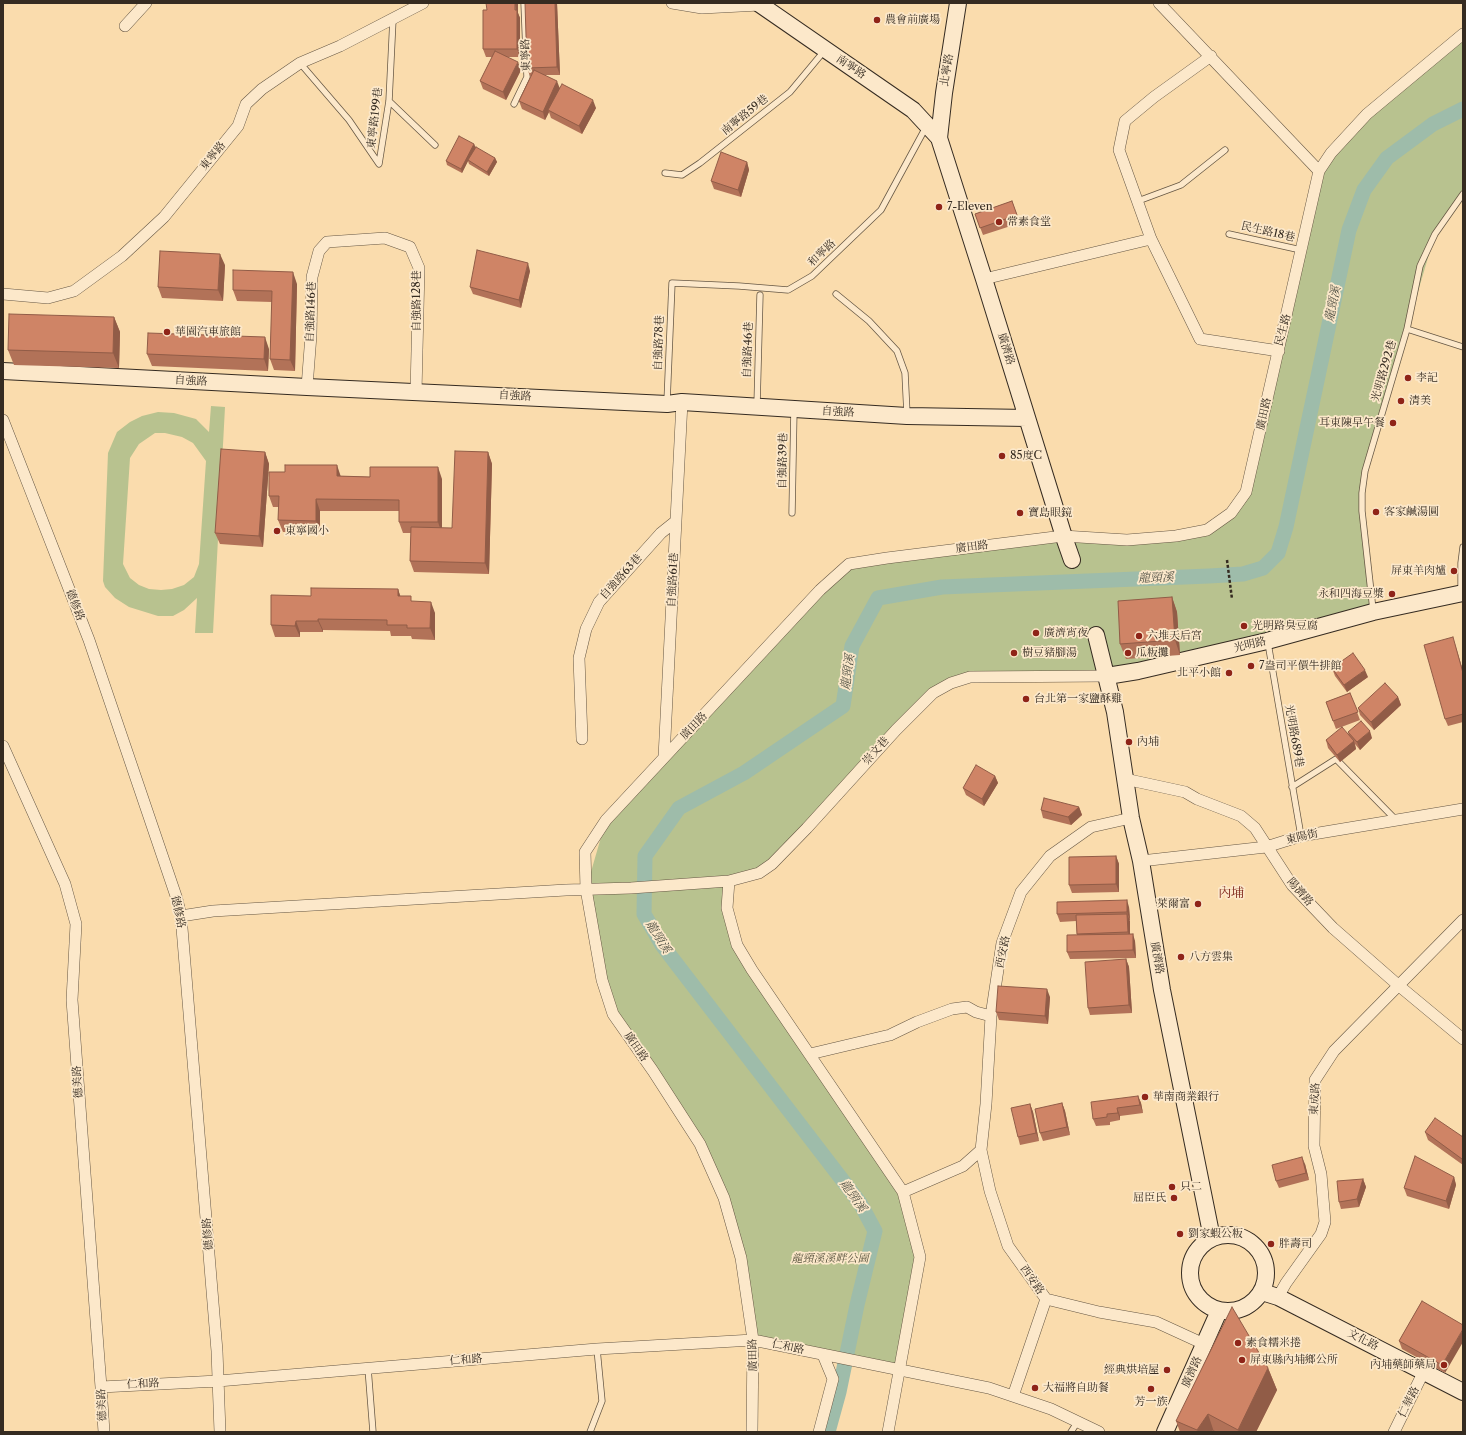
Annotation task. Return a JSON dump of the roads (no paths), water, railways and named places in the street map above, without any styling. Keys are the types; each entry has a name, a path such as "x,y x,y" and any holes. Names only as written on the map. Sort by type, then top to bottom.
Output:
{"main road":[{"name":"北寧路","path":"939,138 944,93 958,3"},
{"name":"南寧路","path":"759,4 913,110 939,138"},
{"name":"廣濟路","path":"939,138 1063,536 1072,560"},
{"name":"自強路","path":"3,371 307,387 756,407 907,416 1027,418"},
{"name":"光明路","path":"1107,676 1138,671 1268,641 1373,612 1462,593"},
{"name":"廣濟路","path":"1096,635 1115,712 1131,818 1141,861 1162,990 1212,1238"},
{"path":"1224,1235 1236,1236 1247,1240 1256,1247 1263,1257 1267,1269 1266,1281 1262,1292 1254,1302 1244,1309 1231,1312 1218,1311 1206,1305 1196,1296 1191,1284 1189,1270 1193,1257 1201,1246 1212,1238 1224,1235"},
{"name":"文化路","path":"1262,1292 1278,1297 1463,1392"},
{"name":"廣濟路","path":"1165,1432 1218,1311"}],"street":[{"path":"125,26 146,3"},
{"name":"東寧路","path":"3,294 48,298 74,291 122,256 164,217 238,126 246,104 262,89 300,64 340,46 423,3"},
{"path":"672,3 702,8 759,4"},
{"path":"1159,3 1319,171"},
{"name":"民生路","path":"1211,56 1154,97 1125,121 1119,150 1151,238 1200,340 1279,351 1319,171 1331,153 1367,114 1463,34"},
{"name":"自強路128巷","path":"327,242 385,238 410,247 419,268 416,392"},
{"path":"984,279 1151,238"},
{"name":"自強路146巷","path":"307,387 311,335 312,277 319,251 327,242"},
{"name":"廣田路","path":"752,1432 753,1340 741,1258 724,1198 700,1144 653,1071 613,1014 602,980 586,889 585,852 606,820 820,590 849,564 1063,536 1128,540 1176,536 1207,530 1230,513 1246,492 1279,351"},
{"name":"自強路61巷","path":"664,757 676,521 675,403"},
{"name":"德修路","path":"3,420 89,640 177,899 181,916 217,1351 220,1432"},
{"name":"自強路63巷","path":"582,739 579,658 586,629 599,602 661,533 676,521"},
{"name":"崇文巷","path":"181,916 213,911 586,889 631,888 729,881 758,873 772,864 807,828 896,730 933,693 951,683 970,677 1107,676"},
{"name":"德美路","path":"3,746 65,884 76,924 72,1000 102,1387 104,1432"},
{"name":"陽濟路","path":"1125,779 1185,792 1197,799 1241,816 1254,828 1292,885 1333,928 1463,1039"},
{"name":"東陽街","path":"1141,861 1266,847 1301,836 1463,809"},
{"name":"西安路","path":"1131,818 1090,827 1050,856 1021,892 1002,943 991,1016 986,1104 981,1150 990,1191 1008,1246 1046,1299 1099,1312 1156,1322 1204,1344"},
{"path":"729,881 727,908 737,945 752,970 903,1192 920,1257 898,1370 888,1432"},
{"name":"東成路","path":"1278,1297 1286,1283 1321,1234 1325,1222 1321,1174 1314,1146 1315,1080 1334,1051 1463,920"},
{"path":"810,1054 890,1036 916,1022 952,1009 967,1007 976,1012 991,1016"},
{"path":"903,1192 963,1166 981,1150"},
{"path":"1013,1396 1046,1299"},
{"name":"仁和路","path":"102,1387 218,1381 597,1349 753,1340 898,1370"},
{"path":"819,1432 833,1379 826,1355"},
{"path":"898,1370 989,1388 1051,1409 1099,1432"},
{"name":"仁華路","path":"1394,1432 1424,1371"}],"lane":[{"name":"東寧路","path":"514,104 527,77 524,3"},
{"name":"東寧路199巷","path":"300,64 349,120 379,164 388,101 393,19"},
{"name":"南寧路59巷","path":"664,173 682,175 718,149 790,92 825,50"},
{"path":"388,101 435,145"},
{"name":"和寧路","path":"672,283 788,290 812,276 881,210 927,126"},
{"path":"1138,201 1181,185 1225,150"},
{"name":"光明路292巷","path":"1373,612 1362,511 1362,493 1365,471 1407,330 1420,266 1435,234 1463,194"},
{"name":"民生路18巷","path":"1229,234 1302,250"},
{"name":"自強路78巷","path":"672,283 675,403"},
{"path":"836,294 869,321 897,351 905,373 907,416"},
{"name":"自強路46巷","path":"756,407 760,295"},
{"path":"1407,330 1463,347"},
{"name":"自強路39巷","path":"792,513 794,409"},
{"path":"1462,593 1461,563 1463,547"},
{"name":"光明路689巷","path":"1268,641 1301,836"},
{"path":"1292,787 1336,759 1397,820"},
{"path":"590,1432 602,1401 597,1349"},
{"path":"368,1368 373,1432"},
{"path":"1071,1432 1078,1421"}],"waterway":[{"name":"龍頸溪","path":"828,1432 839,1392 857,1305 875,1231 860,1203 662,945 644,914 645,856 679,808 744,773 843,706 852,646 878,598 942,587 1243,574 1263,568 1278,553 1286,527 1349,230 1364,190 1387,158 1433,124 1463,109"}],"place":[{"name":"農會前廣場","path":"877,20"},
{"name":"7-Eleven","path":"939,207"},
{"name":"常素食堂","path":"999,222"},
{"name":"華園汽車旅館","path":"167,332"},
{"name":"李記","path":"1408,378"},
{"name":"清美","path":"1401,401"},
{"name":"耳東陳早午餐","path":"1393,423"},
{"name":"85度C","path":"1002,456"},
{"name":"客家鹹湯圓","path":"1376,512"},
{"name":"寶島眼鏡","path":"1020,513"},
{"name":"東寧國小","path":"277,531"},
{"name":"屏東羊肉爐","path":"1454,571"},
{"name":"永和四海豆漿","path":"1392,594"},
{"name":"光明路臭豆腐","path":"1244,626"},
{"name":"廣濟宵夜","path":"1036,633"},
{"name":"六堆天后宮","path":"1139,636"},
{"name":"樹豆豬腳湯","path":"1014,653"},
{"name":"瓜粄攤","path":"1128,653"},
{"name":"7盎司平價牛排館","path":"1251,666"},
{"name":"北平小館","path":"1229,673"},
{"name":"台北第一家鹽酥雞","path":"1026,699"},
{"name":"內埔","path":"1129,742"},
{"name":"萊爾富","path":"1198,904"},
{"name":"八方雲集","path":"1181,957"},
{"name":"華南商業銀行","path":"1145,1097"},
{"name":"只二","path":"1172,1187"},
{"name":"屈臣氏","path":"1174,1198"},
{"name":"劉家蝦公粄","path":"1180,1234"},
{"name":"胖壽司","path":"1271,1244"},
{"name":"素食糯米捲","path":"1238,1343"},
{"name":"屏東縣內埔鄉公所","path":"1242,1360"},
{"name":"內埔藥師藥局","path":"1444,1365"},
{"name":"經典烘培屋","path":"1167,1370"},
{"name":"大福將自助餐","path":"1035,1388"},
{"name":"芳一族","path":"1151,1389"}],"district":[{"name":"內埔","path":"1231,893"}],"park label":[{"name":"龍頸溪溪畔公園","path":"830,1259"}]}
